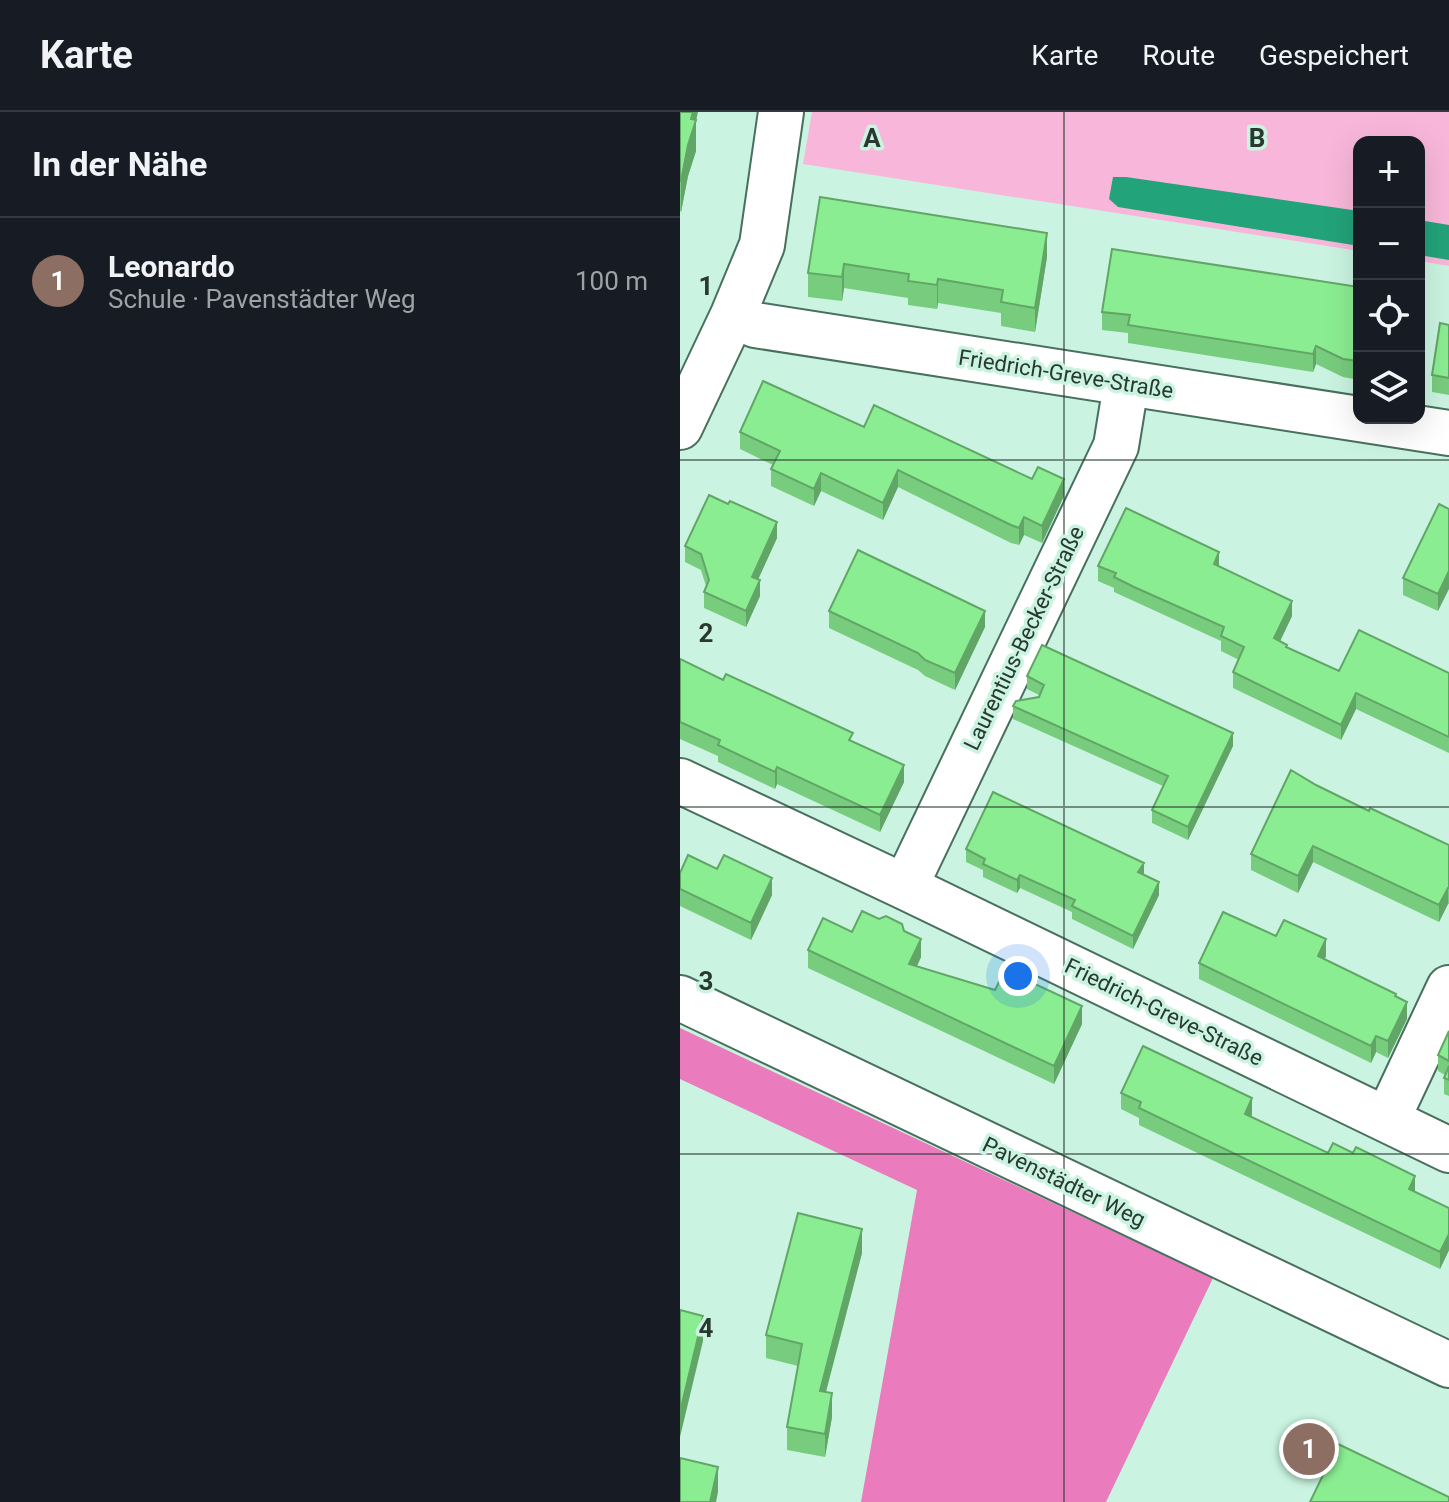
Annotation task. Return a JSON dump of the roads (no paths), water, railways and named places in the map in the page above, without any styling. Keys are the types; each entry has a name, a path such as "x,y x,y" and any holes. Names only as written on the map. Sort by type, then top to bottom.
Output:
{"street":[{"path":"680,427 762,245 781,112"},
{"name":"Friedrich-Greve-Straße","path":"733,315 755,325 1449,433"},
{"name":"Laurentius-Becker-Straße","path":"905,887 1116,446 1126,385"},
{"name":"Friedrich-Greve-Straße","path":"680,781 1449,1150"},
{"path":"1387,1120 1449,988"},
{"name":"Pavenstädter Weg","path":"680,998 1449,1365"}],"place":[{"name":"Leonardo","path":"1309,1449"}]}
